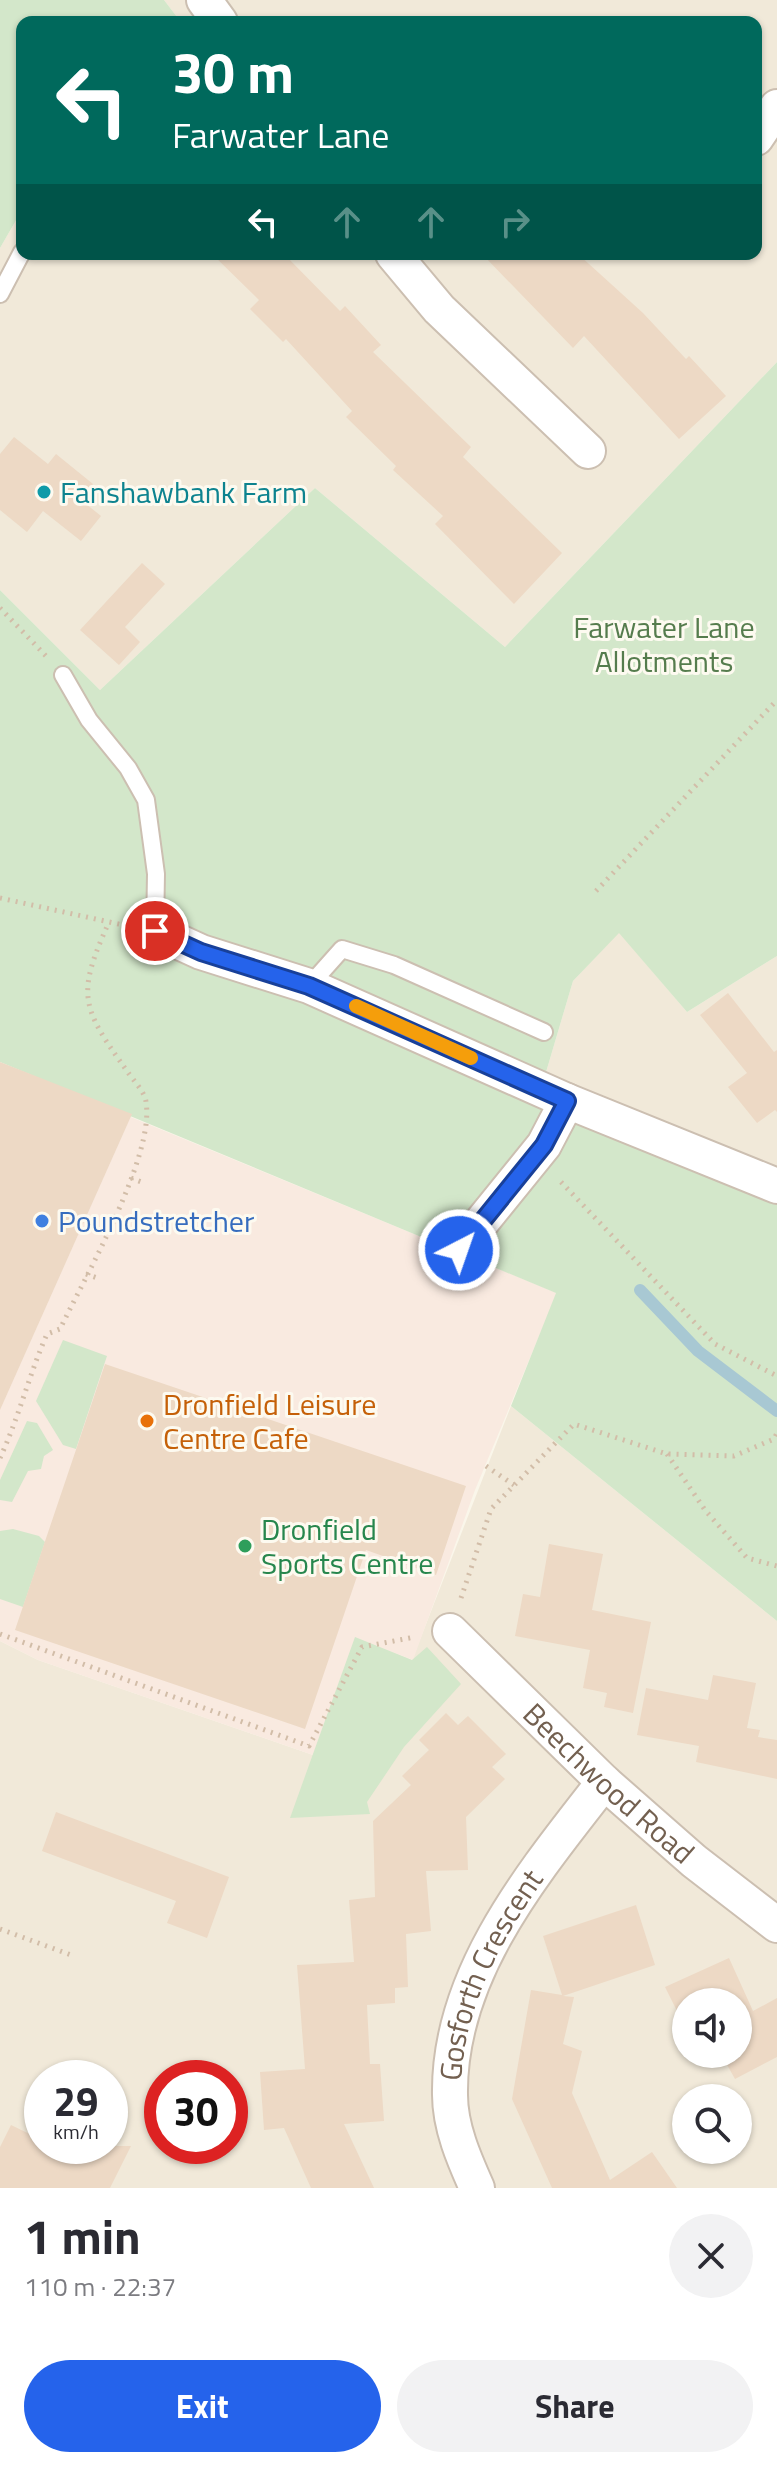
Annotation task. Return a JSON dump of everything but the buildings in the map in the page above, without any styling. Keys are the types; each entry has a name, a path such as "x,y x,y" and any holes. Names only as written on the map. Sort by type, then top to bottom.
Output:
{"street":[{"path":"762,129 777,107"},
{"path":"398,260 439,309 588,451"},
{"path":"155,931 201,952 309,986 567,1101 777,1186"},
{"path":"459,1250 544,1145 567,1101"},
{"name":"Beechwood Road","path":"450,1631 604,1782 694,1861 777,1925"},
{"name":"Gosforth Crescent","path":"477,2188 459,2149 450,2096 456,2030 484,1957 523,1891 604,1782"}],"lane":[{"path":"0,294 18,260"},
{"path":"63,675 89,720 128,768 146,800 156,874 155,931"},
{"path":"309,986 342,949 394,965 544,1032"}],"path":[{"path":"0,608 63,675"},
{"path":"596,891 777,700"},
{"path":"0,898 155,931"},
{"path":"0,1458 19,1417 32,1368 47,1334 60,1329 142,1154 147,1100 98,1031 86,1001 89,967 109,922"},
{"path":"544,1145 562,1184 715,1344 777,1376"},
{"path":"131,1178 144,1183"},
{"path":"86,1274 100,1279"},
{"path":"0,1634 309,1746 362,1647 450,1631 491,1509 574,1424 667,1454 734,1456 774,1439 777,1433"},
{"path":"667,1454 705,1510 747,1558 777,1566"},
{"path":"486,1466 514,1485"},
{"path":"0,1929 71,1955"}],"shaded area":[{"path":"164,0 777,0 777,362 505,647 315,488 100,690 0,590 0,248 16,220 16,260 762,260 762,16 176,16"},
{"path":"619,932 687,1012 777,956 777,1201 536,1106 573,981"},
{"path":"0,1063 557,1293 475,1490 413,1660 355,1638 313,1755 38,1660 0,1641"},
{"path":"511,1406 777,1621 777,2188 0,2188 0,1641 38,1660 313,1755 355,1637 412,1660"}],"green space":[{"path":"0,0 164,0 176,16 16,16 16,220 0,248"},
{"name":"Farwater Lane Allotments","path":"777,362 777,956 687,1012 619,933 573,981 536,1106 777,1201 777,1621 511,1406 556,1293 0,1062 0,590 100,690 315,488 505,647"},
{"path":"63,1340 107,1356 76,1449 63,1445 36,1401"},
{"path":"27,1421 37,1423 53,1450 44,1456 41,1469 28,1471 12,1502 0,1500 0,1480"},
{"path":"13,1529 39,1536 45,1542 23,1607 0,1599 0,1531"},
{"path":"355,1637 412,1660 427,1647 461,1684 404,1747 367,1802 370,1814 290,1818"}],"waterway":[{"path":"640,1290 698,1351 777,1411"}],"slow traffic":[{"path":"356,1006 471,1058"}],"place":[{"name":"Fanshawbank Farm","path":"44,492"},
{"name":"Poundstretcher","path":"42,1221"},
{"name":"Dronfield Leisure Centre Cafe","path":"147,1421"},
{"name":"Dronfield Sports Centre","path":"245,1546"}],"route":[{"path":"155,931 201,952 309,986 567,1101 544,1145 510,1192 459,1250"}]}
